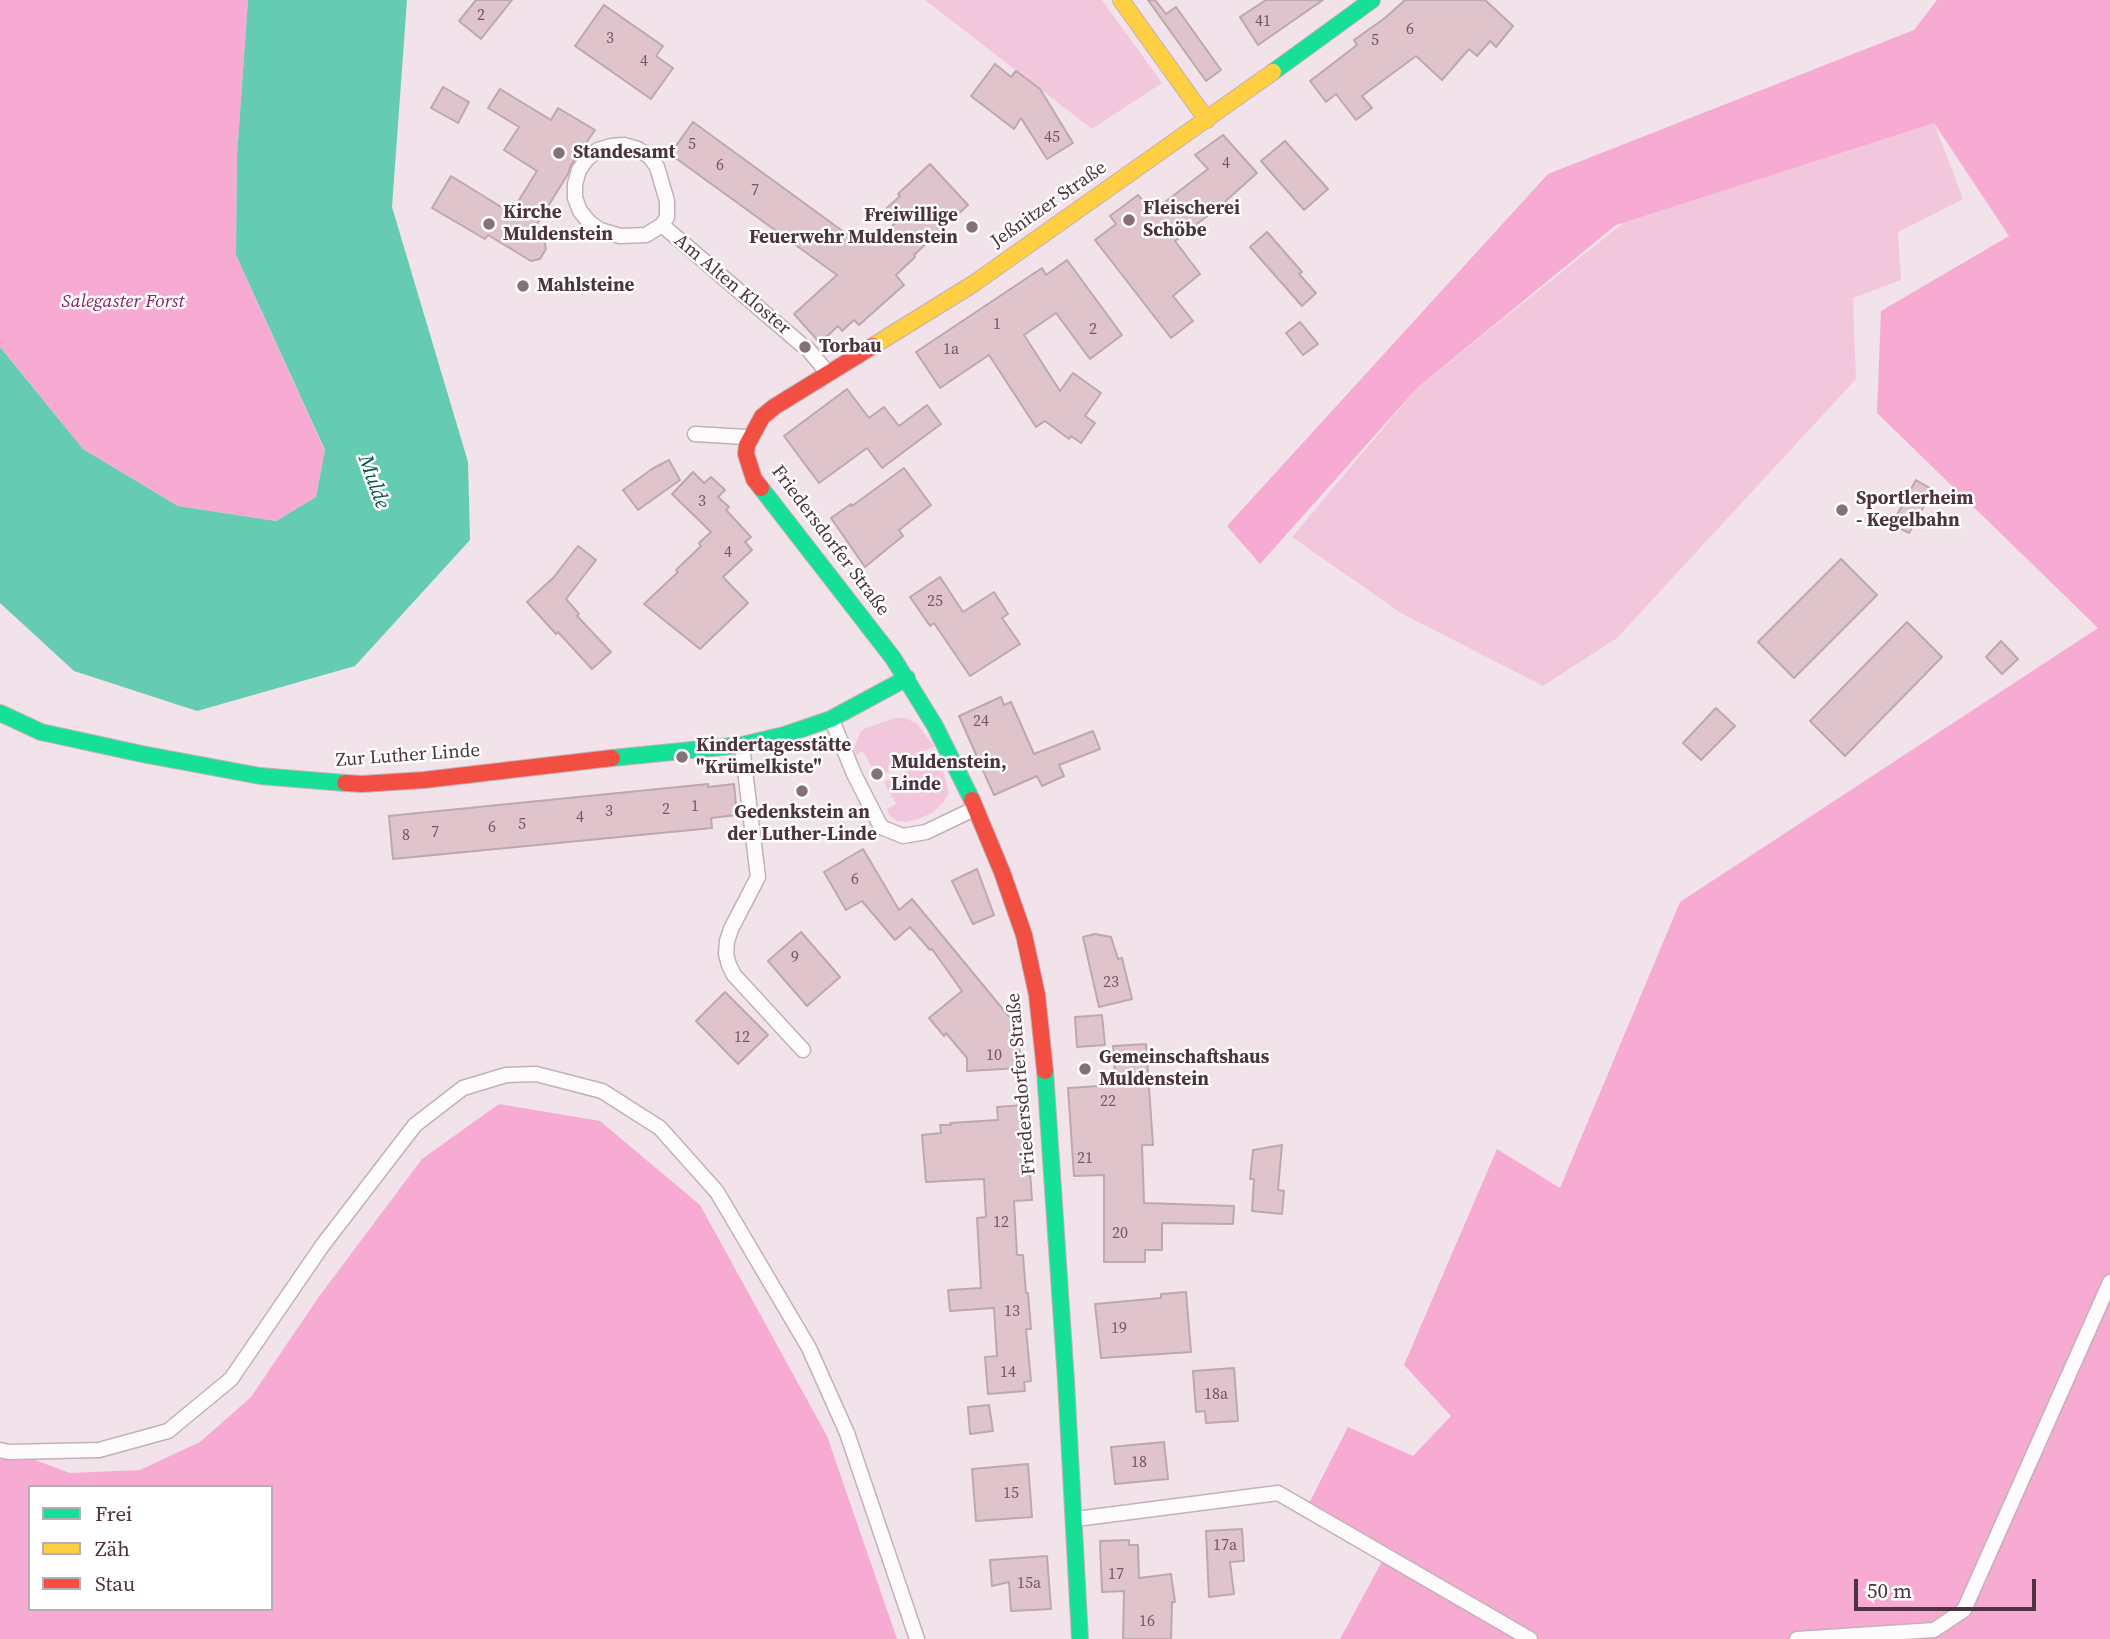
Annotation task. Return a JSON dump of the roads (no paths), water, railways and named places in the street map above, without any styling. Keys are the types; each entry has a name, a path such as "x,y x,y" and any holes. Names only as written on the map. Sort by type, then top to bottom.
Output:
{"main road":[{"path":"1121,0 1207,120"},
{"name":"Jeßnitzer Straße","path":"749,438 762,417 774,407 973,284 1372,0"},
{"name":"Friedersdorfer Straße","path":"749,438 746,454 754,480 907,678 936,726 976,808 1024,935 1037,995 1043,1053 1075,1519 1080,1639"},
{"name":"Zur Luther Linde","path":"0,713 41,732 142,754 260,776 362,784 424,780 742,745 784,735 831,719 907,678"}],"lane":[{"name":"Am Alten Kloster","path":"624,145 638,149 650,157 657,167 667,201 667,217 662,225 646,235 620,236 600,230 589,222 580,211 575,198 579,170 587,159 604,148 624,145"},
{"name":"Am Alten Kloster","path":"662,225 805,346 828,373"},
{"path":"695,435 749,438"},
{"path":"831,719 849,763 881,827 904,836 926,832 976,808"},
{"path":"742,745 758,877 731,929 726,954 734,975 803,1050"},
{"path":"0,1450 99,1450 168,1431 231,1379 322,1246 415,1125 463,1088 506,1076 536,1074 602,1091 660,1128 717,1192 809,1348 846,1433 917,1639"},
{"path":"1797,1639 1934,1630 1964,1610 2110,1282"},
{"path":"1075,1519 1278,1493 1530,1639"}],"water":[{"name":"Mulde","path":"248,0 407,0 392,207 468,462 470,540 355,666 197,711 74,671 0,603 0,347 83,449 178,506 276,521 316,497 325,450 236,255 237,156"}],"place":[{"name":"Standesamt","path":"559,153"},
{"name":"Fleischerei Schöbe","path":"1129,220"},
{"name":"Kirche Muldenstein","path":"489,224"},
{"name":"Freiwillige Feuerwehr Muldenstein","path":"972,227"},
{"name":"Mahlsteine","path":"523,286"},
{"name":"Torbau","path":"805,347"},
{"name":"Sportlerheim - Kegelbahn","path":"1842,510"},
{"name":"Kindertagesstätte \"Krümelkiste\"","path":"682,757"},
{"name":"Muldenstein, Linde","path":"877,774"},
{"name":"Gedenkstein an der Luther-Linde","path":"802,791"},
{"name":"Gemeinschaftshaus Muldenstein","path":"1085,1069"}],"park label":[{"name":"Salegaster Forst","path":"123,302"}]}
